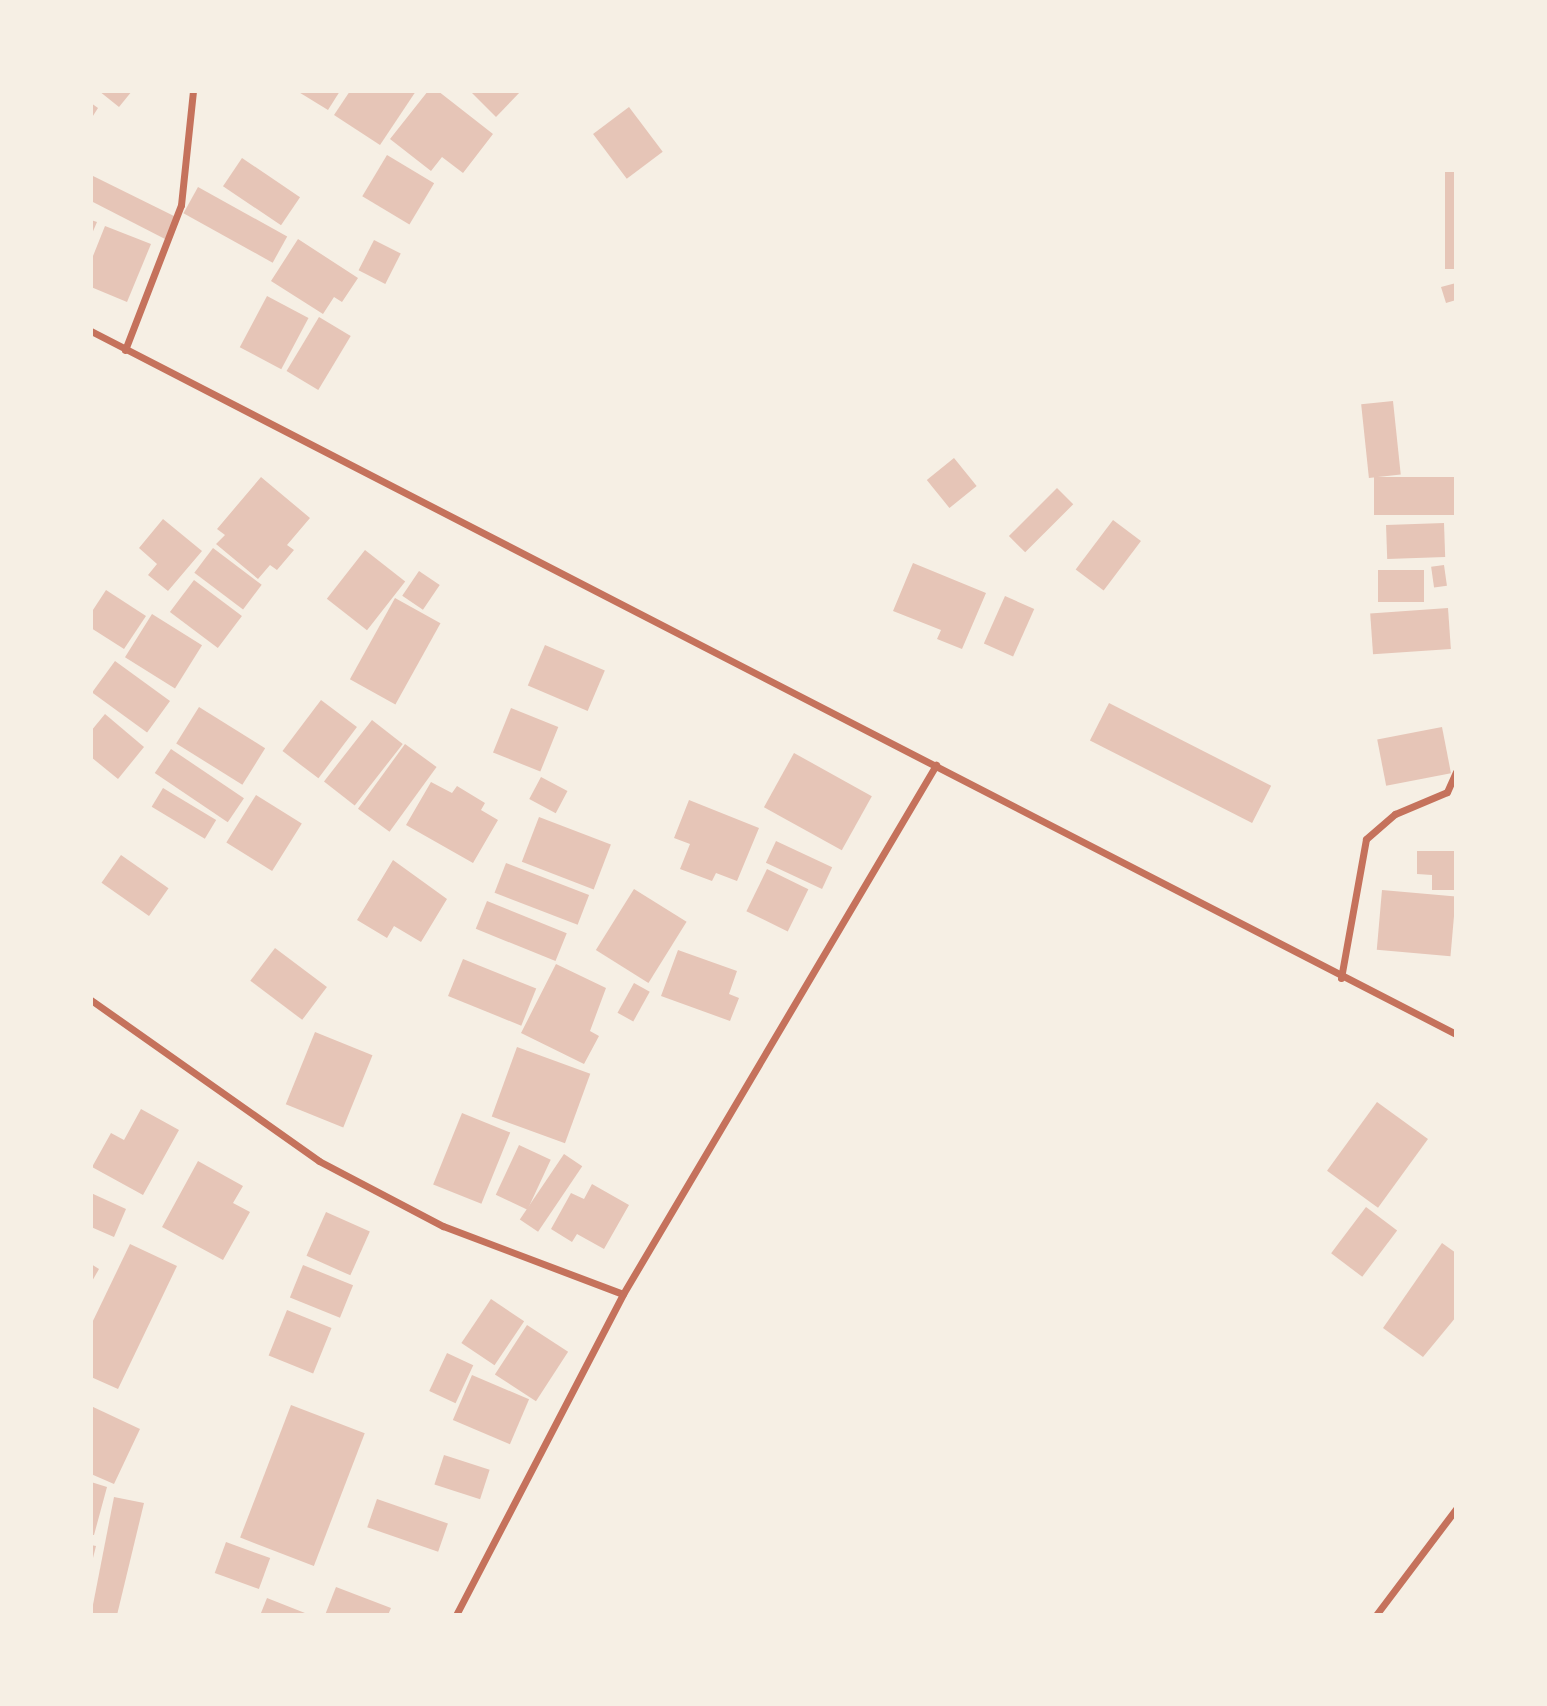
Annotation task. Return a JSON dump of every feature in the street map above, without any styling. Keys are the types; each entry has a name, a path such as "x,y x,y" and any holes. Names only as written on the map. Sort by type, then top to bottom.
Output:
{"street":[{"path":"125,350 181,205 193,91"},
{"path":"91,331 936,765 1342,978 1456,1034"},
{"path":"456,1615 623,1294 936,765"},
{"path":"1342,978 1366,839 1395,814 1447,792 1456,772"},
{"path":"91,1000 319,1161 443,1226 623,1294"},
{"path":"1376,1615 1456,1509"}],"building":[{"path":"99,91 132,91 119,107"},
{"path":"297,91 340,91 328,110"},
{"path":"350,91 416,91 380,145 334,115"},
{"path":"428,91 438,91 493,134 463,173 442,157 431,171 390,139"},
{"path":"470,91 521,91 496,117"},
{"path":"91,103 98,108 91,119"},
{"path":"629,107 663,152 627,179 593,134"},
{"path":"387,155 434,183 409,224 362,196"},
{"path":"242,158 300,197 281,225 223,186"},
{"path":"1445,172 1456,172 1456,269 1445,269"},
{"path":"91,175 176,217 165,239 91,201"},
{"path":"198,187 287,236 273,263 183,213"},
{"path":"91,220 97,222 91,236"},
{"path":"105,226 151,244 127,302 91,287 91,261"},
{"path":"298,239 358,278 342,302 334,297 323,314 271,281"},
{"path":"374,240 401,254 385,284 359,270"},
{"path":"1456,283 1456,300 1446,303 1441,287"},
{"path":"267,296 308,318 281,369 240,347"},
{"path":"319,317 351,336 318,390 287,371"},
{"path":"1393,401 1401,475 1369,478 1361,404"},
{"path":"954,458 977,486 949,508 927,480"},
{"path":"261,477 310,518 287,545 294,550 277,570 270,565 258,579 216,544 225,535 217,529"},
{"path":"1374,477 1456,477 1456,515 1374,515"},
{"path":"1057,488 1073,504 1025,552 1009,536"},
{"path":"163,519 202,551 168,591 148,575 157,564 139,548"},
{"path":"1113,520 1141,541 1104,591 1076,570"},
{"path":"1444,523 1445,557 1387,559 1386,525"},
{"path":"213,548 262,585 243,609 194,573"},
{"path":"365,550 405,581 367,630 327,599"},
{"path":"913,563 986,593 962,649 937,639 941,630 893,611"},
{"path":"1444,565 1447,586 1434,588 1431,567"},
{"path":"1378,570 1424,570 1424,602 1378,602"},
{"path":"419,571 440,585 423,610 402,596"},
{"path":"194,580 242,616 218,648 170,612"},
{"path":"106,590 146,616 124,649 91,628 91,613"},
{"path":"1005,596 1034,609 1013,657 984,644"},
{"path":"395,598 440,623 395,705 350,679"},
{"path":"1448,608 1451,649 1373,654 1370,613"},
{"path":"152,614 202,645 175,689 125,657"},
{"path":"545,645 605,670 588,711 528,686"},
{"path":"115,661 170,701 147,733 92,693"},
{"path":"321,700 357,727 318,778 282,751"},
{"path":"1109,703 1271,786 1252,823 1090,740"},
{"path":"199,707 265,748 242,785 176,743"},
{"path":"511,708 558,727 540,772 493,753"},
{"path":"105,714 144,747 118,779 91,757 91,731"},
{"path":"372,720 403,744 355,805 324,781"},
{"path":"1442,727 1451,773 1386,786 1377,740"},
{"path":"405,744 437,767 390,832 358,809"},
{"path":"171,749 244,798 228,822 155,773"},
{"path":"794,753 872,796 842,850 764,807"},
{"path":"541,777 567,791 556,813 529,799"},
{"path":"431,782 452,793 457,786 485,803 481,810 498,820 473,863 406,825"},
{"path":"163,788 216,820 205,839 152,807"},
{"path":"256,795 302,824 272,871 226,842"},
{"path":"689,800 759,828 737,881 716,873 712,881 680,869 690,844 674,838"},
{"path":"539,817 611,845 594,889 522,862"},
{"path":"776,841 832,867 822,889 766,863"},
{"path":"1417,851 1456,851 1456,890 1432,890 1432,875 1417,874"},
{"path":"121,855 169,888 149,916 101,883"},
{"path":"393,860 447,899 421,942 394,926 387,938 357,920"},
{"path":"506,863 589,895 578,925 495,893"},
{"path":"767,869 808,889 788,931 746,911"},
{"path":"634,889 687,922 648,983 596,950"},
{"path":"1382,890 1456,896 1450,956 1377,950"},
{"path":"487,901 567,933 555,961 476,929"},
{"path":"275,948 327,987 302,1020 250,981"},
{"path":"678,950 737,971 729,994 739,998 730,1021 661,996"},
{"path":"463,959 536,989 521,1026 448,996"},
{"path":"556,964 606,988 590,1031 599,1036 584,1064 521,1033"},
{"path":"634,983 650,992 633,1021 618,1013"},
{"path":"315,1032 372,1055 343,1128 286,1104"},
{"path":"517,1047 590,1074 565,1143 492,1117"},
{"path":"1377,1102 1428,1139 1378,1208 1327,1171"},
{"path":"141,1109 179,1130 143,1195 92,1167 111,1133 124,1140"},
{"path":"462,1113 510,1132 481,1204 433,1184"},
{"path":"519,1145 551,1160 527,1210 496,1195"},
{"path":"564,1154 582,1166 538,1232 520,1219"},
{"path":"198,1161 243,1186 233,1203 250,1212 223,1260 162,1227"},
{"path":"592,1184 629,1205 604,1249 577,1234 572,1242 551,1229 571,1193 584,1199"},
{"path":"91,1193 126,1209 114,1237 91,1227"},
{"path":"1366,1207 1397,1230 1362,1277 1331,1253"},
{"path":"326,1212 370,1232 350,1275 306,1256"},
{"path":"1442,1243 1456,1253 1456,1317 1423,1357 1383,1328"},
{"path":"130,1244 177,1266 118,1389 91,1377 91,1325"},
{"path":"91,1264 99,1269 91,1283"},
{"path":"303,1265 353,1285 340,1318 290,1297"},
{"path":"491,1299 524,1321 495,1365 461,1343"},
{"path":"287,1310 332,1328 313,1373 269,1355"},
{"path":"527,1325 568,1352 536,1401 495,1374"},
{"path":"447,1353 473,1365 456,1403 429,1391"},
{"path":"472,1375 529,1399 510,1444 453,1420"},
{"path":"291,1405 365,1433 314,1566 240,1538"},
{"path":"91,1406 140,1429 114,1484 91,1474"},
{"path":"444,1455 490,1470 480,1499 434,1484"},
{"path":"91,1482 107,1487 94,1535 91,1535"},
{"path":"114,1497 144,1503 117,1615 91,1615"},
{"path":"377,1499 448,1523 438,1552 367,1527"},
{"path":"226,1542 270,1558 259,1589 215,1573"},
{"path":"91,1545 96,1546 92,1562 91,1562"},
{"path":"336,1587 391,1608 388,1615 325,1615"},
{"path":"267,1598 310,1615 261,1613"}]}
